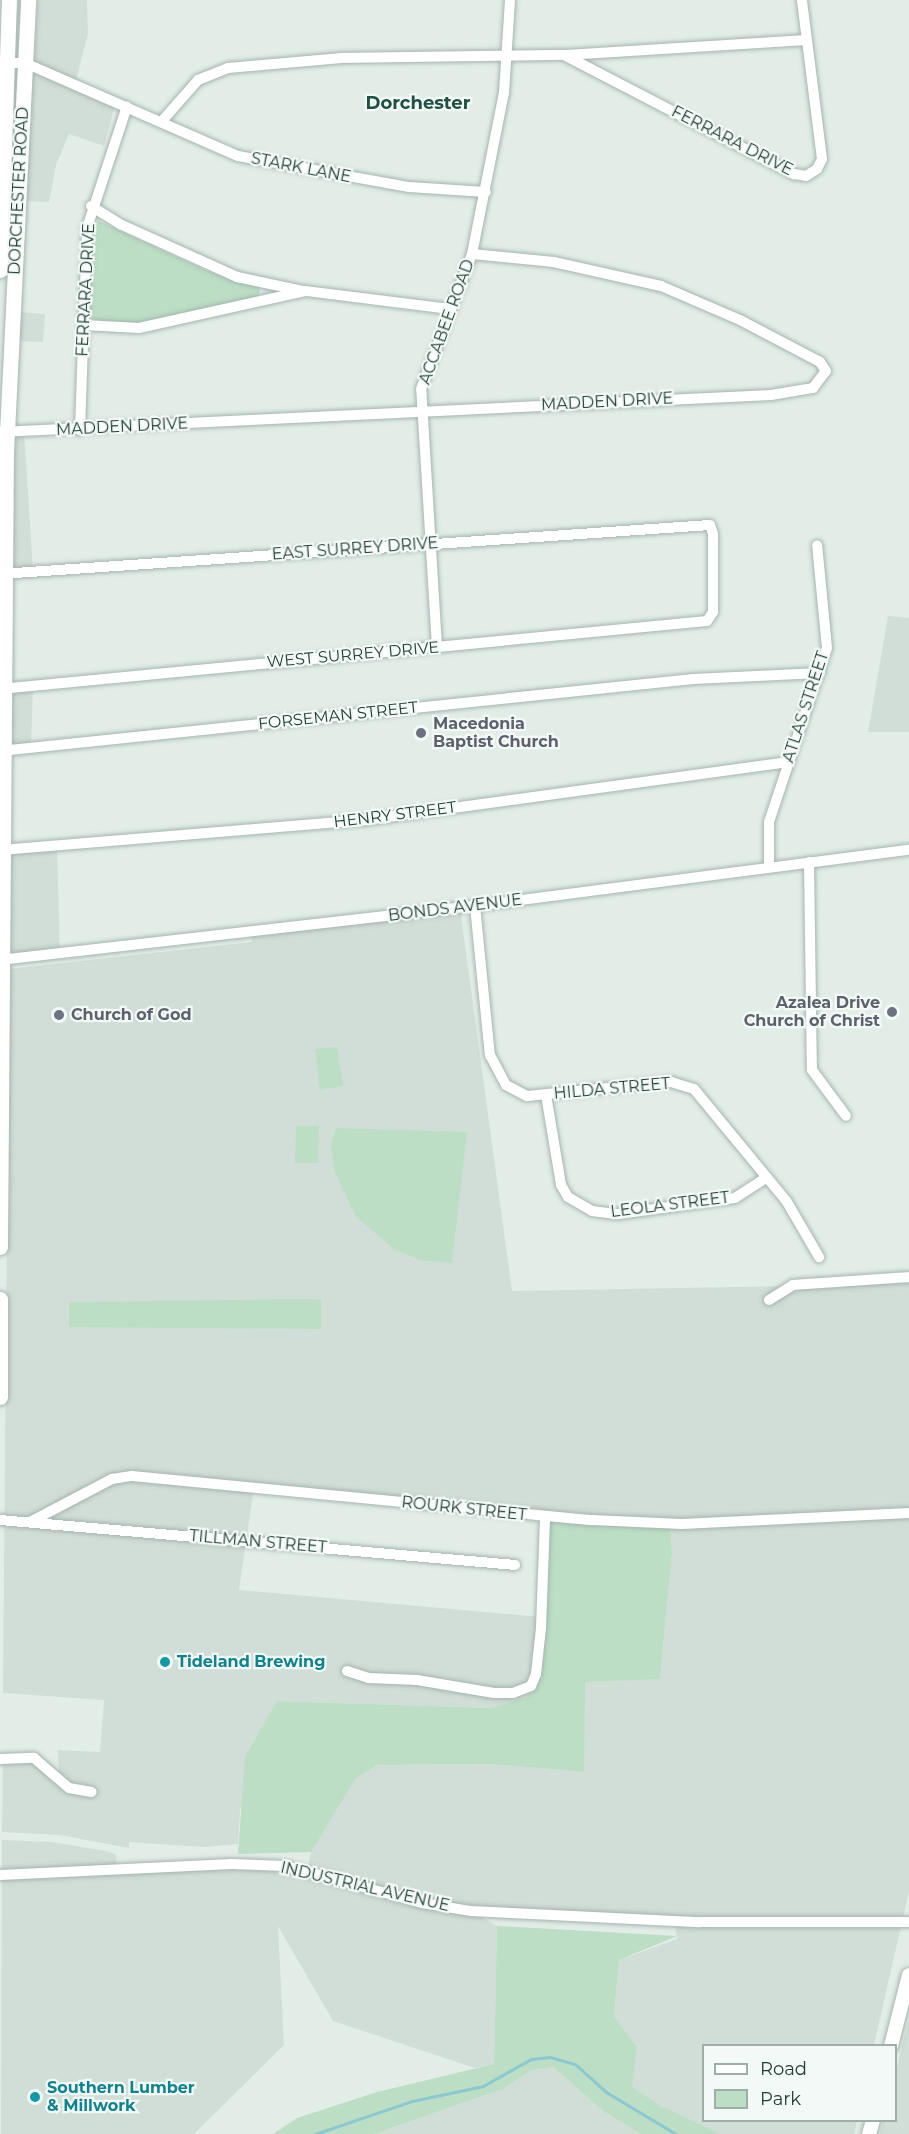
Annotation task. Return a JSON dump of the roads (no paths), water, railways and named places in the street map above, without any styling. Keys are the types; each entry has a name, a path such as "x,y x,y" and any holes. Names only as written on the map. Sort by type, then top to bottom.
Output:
{"main road":[{"name":"DORCHESTER ROAD","path":"0,270 9,0"},
{"name":"DORCHESTER ROAD","path":"0,1247 4,432 28,0"},
{"path":"0,1299 0,1397"}],"street":[{"name":"ACCABEE ROAD","path":"437,647 434,543 422,389 472,254 486,192 507,58 510,0"},
{"name":"FERRARA DRIVE","path":"564,55 794,174 806,176 817,169 822,159 802,0"},
{"path":"162,121 198,80 228,68 342,58 507,58 806,40"},
{"path":"8,63 25,63 127,105"},
{"name":"FERRARA DRIVE","path":"80,430 91,206 127,105"},
{"name":"STARK LANE","path":"127,105 248,158 409,187 486,192"},
{"path":"91,206 122,225 237,277 306,291 451,309"},
{"name":"MADDEN DRIVE","path":"4,432 771,394 813,388 826,371 820,362 740,320 661,286 554,262 472,254"},
{"path":"84,326 139,328 306,291"},
{"name":"EAST SURREY DRIVE","path":"3,573 710,525 713,612 707,621"},
{"name":"ATLAS STREET","path":"769,867 769,822 827,648 817,545"},
{"name":"WEST SURREY DRIVE","path":"2,689 707,621"},
{"name":"FORSEMAN STREET","path":"2,751 693,679 819,673"},
{"name":"HENRY STREET","path":"2,850 365,820 789,762"},
{"name":"BONDS AVENUE","path":"2,960 475,906 909,850"},
{"path":"809,862 812,1070 846,1116"},
{"name":"HILDA STREET","path":"475,906 490,1055 497,1073 514,1092 546,1095 671,1082 682,1084 700,1093 787,1202 819,1257"},
{"name":"LEOLA STREET","path":"546,1095 561,1185 568,1197 592,1211 618,1214 735,1198 767,1177"},
{"path":"769,1300 793,1286 909,1277"},
{"name":"ROURK STREET","path":"30,1522 112,1479 132,1476 545,1517 682,1524 909,1513"},
{"path":"347,1671 369,1678 417,1680 494,1693 513,1693 531,1686 536,1674 541,1628 545,1517"},
{"name":"TILLMAN STREET","path":"0,1520 515,1565"},
{"path":"0,1759 34,1758 69,1788 92,1792"},
{"name":"INDUSTRIAL AVENUE","path":"0,1875 232,1864 286,1866 422,1903 471,1911 700,1922 909,1922"},
{"path":"892,2044 909,1975"}],"waterway":[{"path":"315,2134 412,2101 483,2086 531,2059 550,2057 575,2064 606,2092 676,2134"}],"place":[{"name":"Macedonia Baptist Church","path":"421,733"},
{"name":"Azalea Drive Church of Christ","path":"892,1012"},
{"name":"Church of God","path":"59,1015"},
{"name":"Tideland Brewing","path":"165,1662"},
{"name":"Southern Lumber & Millwork","path":"35,2097"}],"district":[{"name":"Dorchester","path":"418,103"}]}
